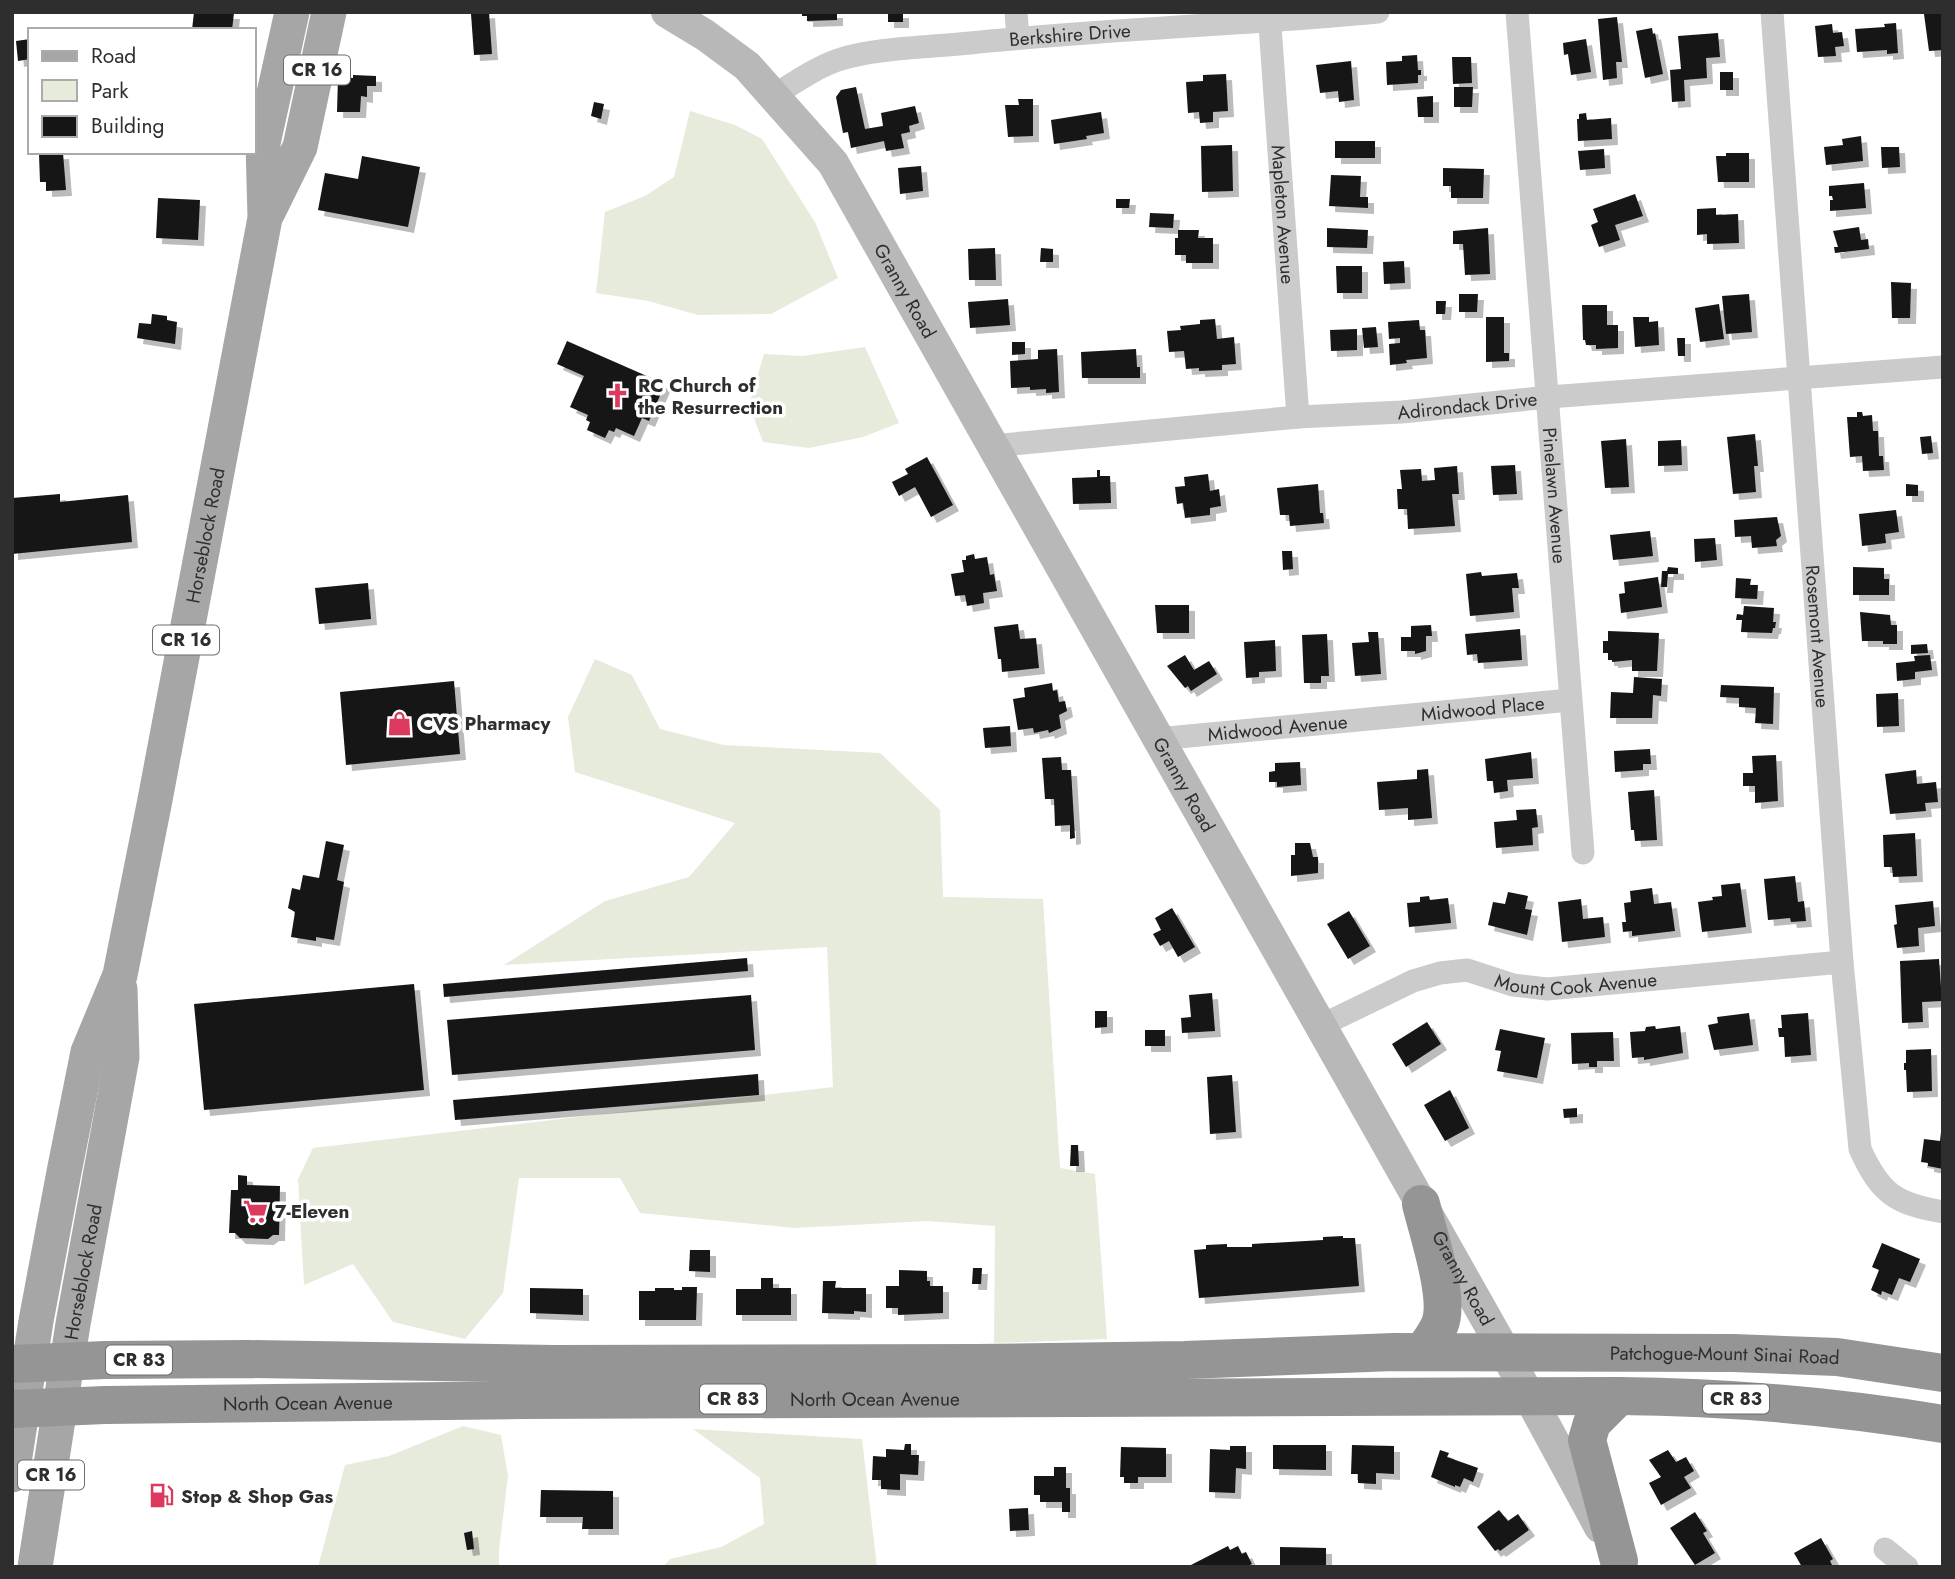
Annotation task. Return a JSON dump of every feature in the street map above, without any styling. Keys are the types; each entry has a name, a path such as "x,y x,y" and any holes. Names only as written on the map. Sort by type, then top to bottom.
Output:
{"highway":[{"path":"1421,1205 1444,1309 1440,1324 1423,1352"},
{"name":"North Ocean Avenue","path":"21,1364 248,1359 568,1364 977,1363 1505,1352"},
{"name":"Patchogue-Mount Sinai Road","path":"1505,1352 1785,1353 1837,1357 1943,1373"},
{"path":"1619,1395 1592,1423 1587,1440 1620,1564"},
{"name":"North Ocean Avenue","path":"17,1409 523,1400 1529,1396"},
{"name":"CR 83","path":"1529,1396 1679,1396 1818,1405 1943,1424"}],"main road":[{"name":"Horseblock Road","path":"12,1475 21,1364 88,1052 120,975 159,782 265,218 263,143 292,12"},
{"name":"Horseblock Road","path":"265,218 300,147 329,12"},
{"name":"Horseblock Road","path":"35,1567 68,1361 122,1057 120,975"}],"street":[{"name":"Granny Road","path":"667,12 705,35 747,66 833,163 1505,1352 1620,1564"},
{"path":"1016,12 1018,38"},
{"name":"Berkshire Drive","path":"773,96 839,60 869,54 1018,38 1269,17 1378,12"},
{"name":"Pinelawn Avenue","path":"1517,12 1583,853"},
{"name":"Rosemont Avenue","path":"1772,12 1842,961 1860,1149 1873,1177 1889,1194 1909,1205 1943,1212"},
{"name":"Mapleton Avenue","path":"1269,17 1298,417"},
{"name":"Adirondack Drive","path":"992,446 1298,417 1402,412 1549,397 1943,367"},
{"name":"Midwood Place","path":"1396,716 1570,700"},
{"name":"Midwood Avenue","path":"1157,739 1396,716"},
{"name":"Mount Cook Avenue","path":"1320,1026 1413,981 1440,973 1467,970 1513,985 1547,989 1842,961"},
{"path":"1885,1549 1907,1567"}],"green space":[{"path":"690,111 735,125 762,139 815,222 838,278 771,314 698,315 648,301 596,293 605,212 645,196 674,177"},
{"path":"865,347 899,423 863,437 809,448 763,442 749,405 764,354 802,356"},
{"path":"595,659 632,675 660,729 724,745 880,753 940,810 943,897 1043,899 1060,1168 1095,1174 1107,1339 994,1343 995,1226 927,1221 795,1228 640,1213 620,1178 519,1178 503,1293 465,1339 393,1322 353,1264 304,1285 298,1179 313,1148 833,1087 827,947 504,965 605,901 689,877 735,823 575,772 568,717"},
{"path":"463,1426 501,1435 508,1476 499,1567 318,1567 345,1465 389,1456"},
{"path":"693,1429 862,1439 877,1567 663,1567 670,1559 721,1547 764,1524 760,1478"}],"building":[{"path":"194,12 234,13 232,28 192,28"},
{"path":"489,12 492,54 474,55 471,14"},
{"path":"802,12 837,12 837,20 807,21 807,16 802,16"},
{"path":"888,12 903,12 903,22 888,22"},
{"path":"1942,12 1943,50 1929,51 1924,14"},
{"path":"1617,17 1622,62 1616,62 1617,78 1603,80 1598,19"},
{"path":"1896,23 1898,53 1887,54 1887,50 1857,52 1855,29 1885,27 1884,24"},
{"path":"1832,24 1833,33 1842,32 1844,46 1835,47 1836,56 1818,57 1815,26"},
{"path":"1652,28 1663,74 1645,78 1636,31"},
{"path":"1718,33 1720,57 1706,58 1707,78 1684,80 1685,101 1672,102 1670,70 1681,69 1678,36"},
{"path":"28,39 28,59 18,61 16,41"},
{"path":"1586,39 1591,72 1571,75 1568,54 1564,55 1563,43"},
{"path":"1417,55 1418,70 1421,70 1418,83 1387,85 1386,62 1402,61 1402,56"},
{"path":"1452,57 1471,57 1472,83 1453,84"},
{"path":"1351,61 1354,100 1339,102 1338,91 1320,93 1316,65"},
{"path":"1720,72 1733,72 1733,90 1720,90"},
{"path":"1226,74 1228,111 1213,112 1213,122 1200,123 1199,112 1188,113 1186,82 1203,81 1203,75"},
{"path":"353,75 376,76 376,86 367,86 367,97 361,96 360,112 337,112 338,77 353,78"},
{"path":"856,87 865,129 883,126 881,113 915,106 919,123 909,126 910,132 901,134 904,148 886,151 884,141 851,148 848,132 843,133 836,97 841,90"},
{"path":"1454,87 1473,87 1472,107 1454,107"},
{"path":"1433,96 1433,117 1418,117 1417,97"},
{"path":"1018,99 1033,99 1033,136 1008,137 1005,105 1019,105"},
{"path":"594,102 604,104 601,119 591,116"},
{"path":"1101,112 1104,133 1086,136 1087,139 1054,144 1051,120"},
{"path":"1586,113 1587,120 1611,118 1612,139 1578,141 1577,119 1579,114"},
{"path":"1861,136 1863,161 1826,165 1824,147 1843,145 1842,139"},
{"path":"1335,141 1375,141 1375,158 1335,158"},
{"path":"1232,145 1233,191 1202,192 1201,146"},
{"path":"1881,147 1899,147 1900,167 1882,168"},
{"path":"1604,149 1605,168 1580,170 1578,151"},
{"path":"1726,153 1749,153 1749,182 1718,182 1716,156 1726,156"},
{"path":"39,154 63,154 66,190 46,191 46,182 40,182"},
{"path":"362,156 420,167 408,227 318,210 325,173 358,179"},
{"path":"921,166 923,191 900,194 898,168"},
{"path":"1443,168 1484,169 1483,198 1451,198 1451,186 1443,186"},
{"path":"1331,175 1361,176 1360,197 1368,197 1368,208 1329,206"},
{"path":"1864,183 1866,208 1830,211 1830,200 1833,200 1832,196 1829,196 1829,186"},
{"path":"1635,194 1643,216 1615,225 1620,240 1599,247 1591,225 1598,222 1593,209"},
{"path":"158,198 200,200 198,240 156,238"},
{"path":"1116,199 1130,199 1129,208 1116,208"},
{"path":"1716,208 1716,215 1738,214 1739,243 1707,244 1707,234 1697,235 1697,209"},
{"path":"1150,213 1174,214 1173,228 1149,227"},
{"path":"1859,227 1861,240 1868,239 1869,249 1835,253 1834,247 1838,247 1833,231"},
{"path":"1327,228 1368,230 1367,248 1327,247"},
{"path":"1488,228 1490,274 1465,275 1463,244 1453,244 1453,231"},
{"path":"1178,230 1199,230 1198,238 1213,238 1213,263 1186,263 1186,255 1175,255"},
{"path":"995,248 996,280 969,280 968,249"},
{"path":"1041,248 1053,249 1053,262 1040,262"},
{"path":"1404,261 1405,283 1384,284 1383,262"},
{"path":"1336,266 1362,266 1362,293 1337,293"},
{"path":"1891,282 1911,283 1910,318 1892,318"},
{"path":"1459,294 1478,294 1477,312 1459,312"},
{"path":"1749,294 1752,332 1726,334 1722,296"},
{"path":"1008,299 1010,325 970,328 968,302"},
{"path":"1436,301 1446,301 1445,314 1436,314"},
{"path":"1719,304 1724,339 1700,342 1695,308"},
{"path":"1582,305 1607,305 1607,325 1618,325 1618,348 1596,349 1596,345 1586,345 1583,340"},
{"path":"152,314 167,316 167,320 177,322 175,344 137,338 139,323 151,324"},
{"path":"1486,317 1504,317 1504,353 1509,353 1509,361 1486,362"},
{"path":"1633,317 1649,317 1649,322 1658,321 1659,345 1635,347"},
{"path":"1215,319 1217,339 1234,337 1236,364 1222,365 1222,370 1186,369 1184,351 1169,352 1167,331 1181,330 1180,326 1200,324 1200,320"},
{"path":"1419,320 1420,330 1425,330 1427,358 1390,365 1389,344 1400,343 1400,338 1389,339 1388,322"},
{"path":"1376,327 1378,347 1364,348 1362,328"},
{"path":"1357,329 1357,350 1331,351 1330,330"},
{"path":"1677,338 1685,338 1685,356 1678,356"},
{"name":"RC Church of the Resurrection","path":"567,341 665,384 649,421 642,418 634,436 616,428 614,432 609,430 605,438 587,430 590,422 586,420 588,415 570,407 584,376 557,364"},
{"path":"1012,342 1025,342 1025,354 1012,355"},
{"path":"1057,349 1059,392 1046,393 1046,389 1030,390 1030,387 1011,388 1010,361 1038,359 1038,350"},
{"path":"1136,349 1140,378 1082,378 1081,352"},
{"path":"1857,412 1862,412 1863,416 1872,415 1873,431 1878,431 1879,456 1883,456 1884,470 1863,471 1862,456 1850,457 1847,417 1857,417"},
{"path":"1755,434 1758,466 1754,466 1756,492 1733,494 1727,437"},
{"path":"1931,436 1933,453 1922,454 1920,437"},
{"path":"1626,439 1629,487 1605,488 1601,441"},
{"path":"1681,440 1682,465 1658,466 1658,441"},
{"path":"927,457 953,505 931,517 915,487 899,496 892,482 908,474 905,469"},
{"path":"1515,465 1517,494 1493,495 1491,466"},
{"path":"1457,466 1459,494 1452,494 1455,526 1408,529 1407,509 1398,509 1397,489 1402,489 1400,470 1421,469 1422,481 1435,480 1434,468"},
{"path":"1097,470 1100,470 1100,476 1110,476 1111,503 1073,504 1072,478 1097,477"},
{"path":"1208,474 1210,491 1219,489 1221,506 1210,508 1210,515 1185,518 1183,503 1177,504 1175,487 1185,486 1184,477"},
{"path":"1318,484 1320,513 1323,513 1324,523 1290,526 1289,515 1280,515 1277,488"},
{"path":"1906,484 1918,485 1918,496 1906,496"},
{"path":"60,494 60,502 128,495 132,542 12,554 12,498"},
{"path":"1896,510 1899,532 1885,534 1886,543 1862,546 1859,514"},
{"path":"1777,517 1781,536 1776,540 1777,546 1752,548 1751,536 1735,537 1734,520"},
{"path":"1650,531 1653,556 1613,560 1610,535"},
{"path":"1715,538 1717,560 1695,562 1694,539"},
{"path":"1282,551 1292,551 1293,569 1283,570"},
{"path":"974,554 975,559 987,557 990,575 994,574 997,591 983,593 984,603 967,606 965,595 955,596 951,574 964,572 962,560"},
{"path":"1668,567 1678,568 1678,574 1668,574 1667,587 1661,587 1662,571 1667,571"},
{"path":"1853,567 1884,568 1884,579 1889,579 1889,595 1853,595"},
{"path":"1481,572 1482,576 1517,573 1519,588 1512,588 1514,612 1470,616 1466,574"},
{"path":"1658,577 1662,607 1621,613 1619,594 1625,593 1624,582"},
{"path":"1736,578 1751,579 1750,585 1758,585 1757,599 1735,598"},
{"path":"368,583 371,619 319,624 315,588"},
{"path":"1155,605 1189,605 1189,633 1157,633"},
{"path":"1744,606 1774,608 1773,622 1776,622 1772,633 1741,632 1742,620 1736,620 1737,614 1743,615"},
{"path":"1860,612 1890,615 1891,625 1897,625 1897,644 1862,641"},
{"path":"1018,624 1020,639 1036,638 1039,668 1002,672 994,627"},
{"path":"1431,625 1432,636 1426,636 1426,651 1415,654 1415,651 1401,651 1401,637 1411,637 1411,626"},
{"path":"1520,629 1522,660 1478,663 1477,654 1467,655 1465,634"},
{"path":"1608,631 1659,633 1657,671 1632,671 1632,660 1608,660 1608,653 1603,653 1603,641 1608,641"},
{"path":"1368,632 1378,632 1381,674 1355,676 1352,643 1369,642"},
{"path":"1327,634 1329,676 1321,676 1321,683 1304,683 1302,635"},
{"path":"1275,640 1276,671 1259,672 1259,677 1246,678 1244,642"},
{"path":"1927,644 1928,653 1911,654 1911,645"},
{"path":"1185,655 1194,670 1209,661 1217,674 1191,691 1188,686 1185,688 1167,666"},
{"path":"1930,655 1932,670 1915,672 1915,679 1897,681 1896,663 1915,661 1914,656"},
{"path":"1634,677 1662,679 1661,696 1653,695 1652,718 1610,718 1611,692 1633,693"},
{"name":"CVS Pharmacy","path":"454,681 460,754 346,765 340,692"},
{"path":"1052,683 1053,691 1057,690 1059,702 1065,701 1067,711 1059,715 1061,728 1049,733 1048,730 1034,733 1033,728 1018,730 1013,699 1025,697 1024,688"},
{"path":"1721,685 1774,687 1773,724 1755,723 1756,708 1739,707 1739,698 1720,697"},
{"path":"1898,693 1899,726 1877,727 1876,694"},
{"path":"1010,726 1011,746 985,748 983,728"},
{"path":"1650,749 1651,764 1643,764 1643,770 1615,772 1614,751"},
{"path":"1531,752 1533,778 1507,780 1508,791 1494,793 1493,781 1487,781 1485,759"},
{"path":"1776,755 1778,801 1755,803 1755,786 1743,786 1743,773 1753,773 1752,756"},
{"path":"1061,757 1062,770 1071,770 1075,838 1070,839 1070,825 1055,826 1054,799 1045,799 1042,758"},
{"path":"1300,762 1301,785 1277,787 1277,782 1269,782 1269,772 1275,771 1275,763"},
{"path":"1428,769 1432,818 1408,820 1408,808 1379,810 1377,782 1417,779 1417,770"},
{"path":"1916,770 1917,784 1936,782 1938,802 1925,803 1926,811 1890,814 1885,774"},
{"path":"1654,790 1657,840 1635,841 1634,830 1631,830 1628,792"},
{"path":"1536,809 1538,827 1532,828 1533,845 1496,848 1494,822 1517,820 1516,810"},
{"path":"1915,833 1917,876 1893,877 1892,867 1884,867 1883,835"},
{"path":"326,841 344,845 337,880 344,882 334,940 316,937 316,941 291,937 295,912 288,908 292,888 300,890 303,875 319,878"},
{"path":"1295,843 1310,843 1313,857 1318,857 1318,873 1291,876 1291,855 1295,855"},
{"path":"1795,876 1798,902 1804,901 1806,921 1791,922 1790,918 1768,920 1764,879"},
{"path":"1740,883 1746,927 1702,932 1698,902 1722,896 1721,885"},
{"path":"1652,888 1654,904 1671,902 1675,931 1632,936 1632,931 1623,932 1622,922 1626,922 1624,903 1631,902 1630,891"},
{"path":"1508,892 1528,896 1525,909 1532,910 1527,935 1488,925 1493,902 1505,904"},
{"path":"1429,896 1430,900 1448,898 1451,923 1409,927 1407,903 1420,902 1420,897"},
{"path":"1581,899 1583,919 1603,917 1605,937 1562,942 1558,902"},
{"path":"1933,901 1935,926 1918,928 1919,946 1897,948 1895,905"},
{"path":"1172,908 1195,947 1178,957 1169,941 1160,946 1153,934 1161,930 1155,918"},
{"path":"1349,911 1370,946 1348,959 1327,924"},
{"path":"747,958 748,971 444,997 443,984"},
{"path":"1939,959 1942,1001 1922,1002 1923,1022 1902,1023 1900,961"},
{"path":"414,984 424,1090 204,1110 194,1004"},
{"path":"1212,993 1215,1031 1182,1033 1181,1018 1191,1017 1189,995"},
{"path":"751,995 755,1050 452,1075 447,1020"},
{"path":"1095,1011 1107,1011 1107,1027 1095,1028"},
{"path":"1749,1013 1753,1045 1714,1050 1708,1025 1718,1023 1717,1017"},
{"path":"1808,1013 1811,1055 1785,1057 1784,1037 1779,1037 1778,1028 1782,1028 1781,1015"},
{"path":"1427,1022 1441,1044 1406,1067 1392,1044"},
{"path":"1655,1026 1656,1029 1680,1026 1683,1053 1644,1060 1644,1057 1632,1058 1630,1032 1645,1031 1646,1027"},
{"path":"1500,1029 1545,1038 1537,1078 1497,1071 1501,1051 1495,1050"},
{"path":"1145,1030 1165,1030 1165,1046 1145,1046"},
{"path":"1613,1032 1614,1061 1597,1061 1597,1067 1589,1067 1589,1063 1572,1064 1571,1033"},
{"path":"1931,1049 1932,1091 1907,1092 1904,1070 1906,1050"},
{"path":"758,1074 759,1095 455,1120 453,1100"},
{"path":"1232,1075 1236,1132 1210,1134 1207,1077"},
{"path":"1450,1090 1469,1128 1445,1141 1424,1105"},
{"path":"1577,1108 1577,1117 1564,1118 1563,1109"},
{"path":"1941,1132 1943,1169 1921,1162 1924,1139 1940,1141"},
{"path":"1071,1145 1078,1145 1079,1166 1070,1166"},
{"name":"7-Eleven","path":"238,1175 247,1176 247,1185 280,1186 279,1235 268,1239 240,1238 235,1233 229,1233 231,1190 238,1190"},
{"path":"1323,1237 1355,1238 1359,1286 1199,1298 1194,1250 1206,1249 1206,1245 1252,1247 1252,1244 1323,1240"},
{"path":"1882,1243 1920,1259 1910,1282 1899,1278 1892,1295 1882,1291 1881,1295 1871,1290 1879,1270 1872,1267"},
{"path":"690,1250 710,1250 710,1272 689,1271"},
{"path":"973,1268 982,1268 981,1284 972,1284"},
{"path":"899,1270 927,1271 930,1286 943,1286 943,1313 898,1315 898,1308 886,1308 886,1286 899,1286"},
{"path":"761,1278 773,1278 773,1288 791,1288 791,1315 736,1315 736,1289 761,1289"},
{"path":"823,1281 836,1281 835,1288 866,1288 866,1312 822,1313"},
{"path":"682,1287 697,1287 696,1320 639,1320 639,1291 655,1291 655,1288 682,1290"},
{"path":"530,1288 583,1289 583,1315 530,1313"},
{"path":"905,1444 911,1444 911,1455 919,1455 918,1475 900,1474 900,1490 881,1489 881,1480 872,1480 873,1456 886,1457 886,1449 904,1450"},
{"path":"1273,1445 1326,1445 1326,1470 1273,1469"},
{"path":"1352,1445 1394,1446 1394,1474 1376,1473 1376,1484 1358,1483 1358,1474 1351,1474"},
{"path":"1230,1446 1246,1446 1246,1469 1236,1468 1235,1493 1209,1492 1210,1449 1230,1450"},
{"path":"1121,1447 1166,1448 1166,1477 1138,1477 1138,1483 1124,1483 1124,1477 1120,1477"},
{"path":"1440,1450 1449,1453 1447,1457 1478,1468 1473,1482 1464,1478 1460,1487 1455,1487 1431,1477"},
{"path":"1668,1450 1676,1462 1686,1457 1694,1471 1684,1477 1691,1488 1661,1505 1649,1483 1661,1477 1649,1460"},
{"path":"1054,1467 1066,1467 1066,1488 1070,1488 1070,1512 1062,1512 1062,1502 1040,1502 1040,1495 1034,1495 1034,1476 1054,1476"},
{"path":"541,1490 613,1491 613,1529 582,1529 583,1517 540,1517"},
{"path":"1028,1508 1029,1530 1010,1531 1009,1509"},
{"path":"1499,1510 1508,1521 1518,1514 1529,1530 1500,1551 1495,1551 1477,1527"},
{"path":"1695,1512 1707,1531 1703,1533 1715,1553 1695,1565 1670,1528"},
{"path":"472,1531 474,1549 467,1550 464,1533"},
{"path":"1821,1538 1833,1559 1830,1561 1833,1567 1802,1567 1794,1553"},
{"path":"1228,1546 1230,1550 1238,1546 1242,1554 1246,1552 1252,1564 1245,1567 1187,1567"},
{"path":"1280,1547 1326,1548 1326,1567 1280,1567"}],"place":[{"name":"RC Church of the Resurrection","path":"618,396"},
{"name":"CVS Pharmacy","path":"400,723"},
{"name":"7-Eleven","path":"255,1211"},
{"name":"Stop & Shop Gas","path":"161,1496"}]}
